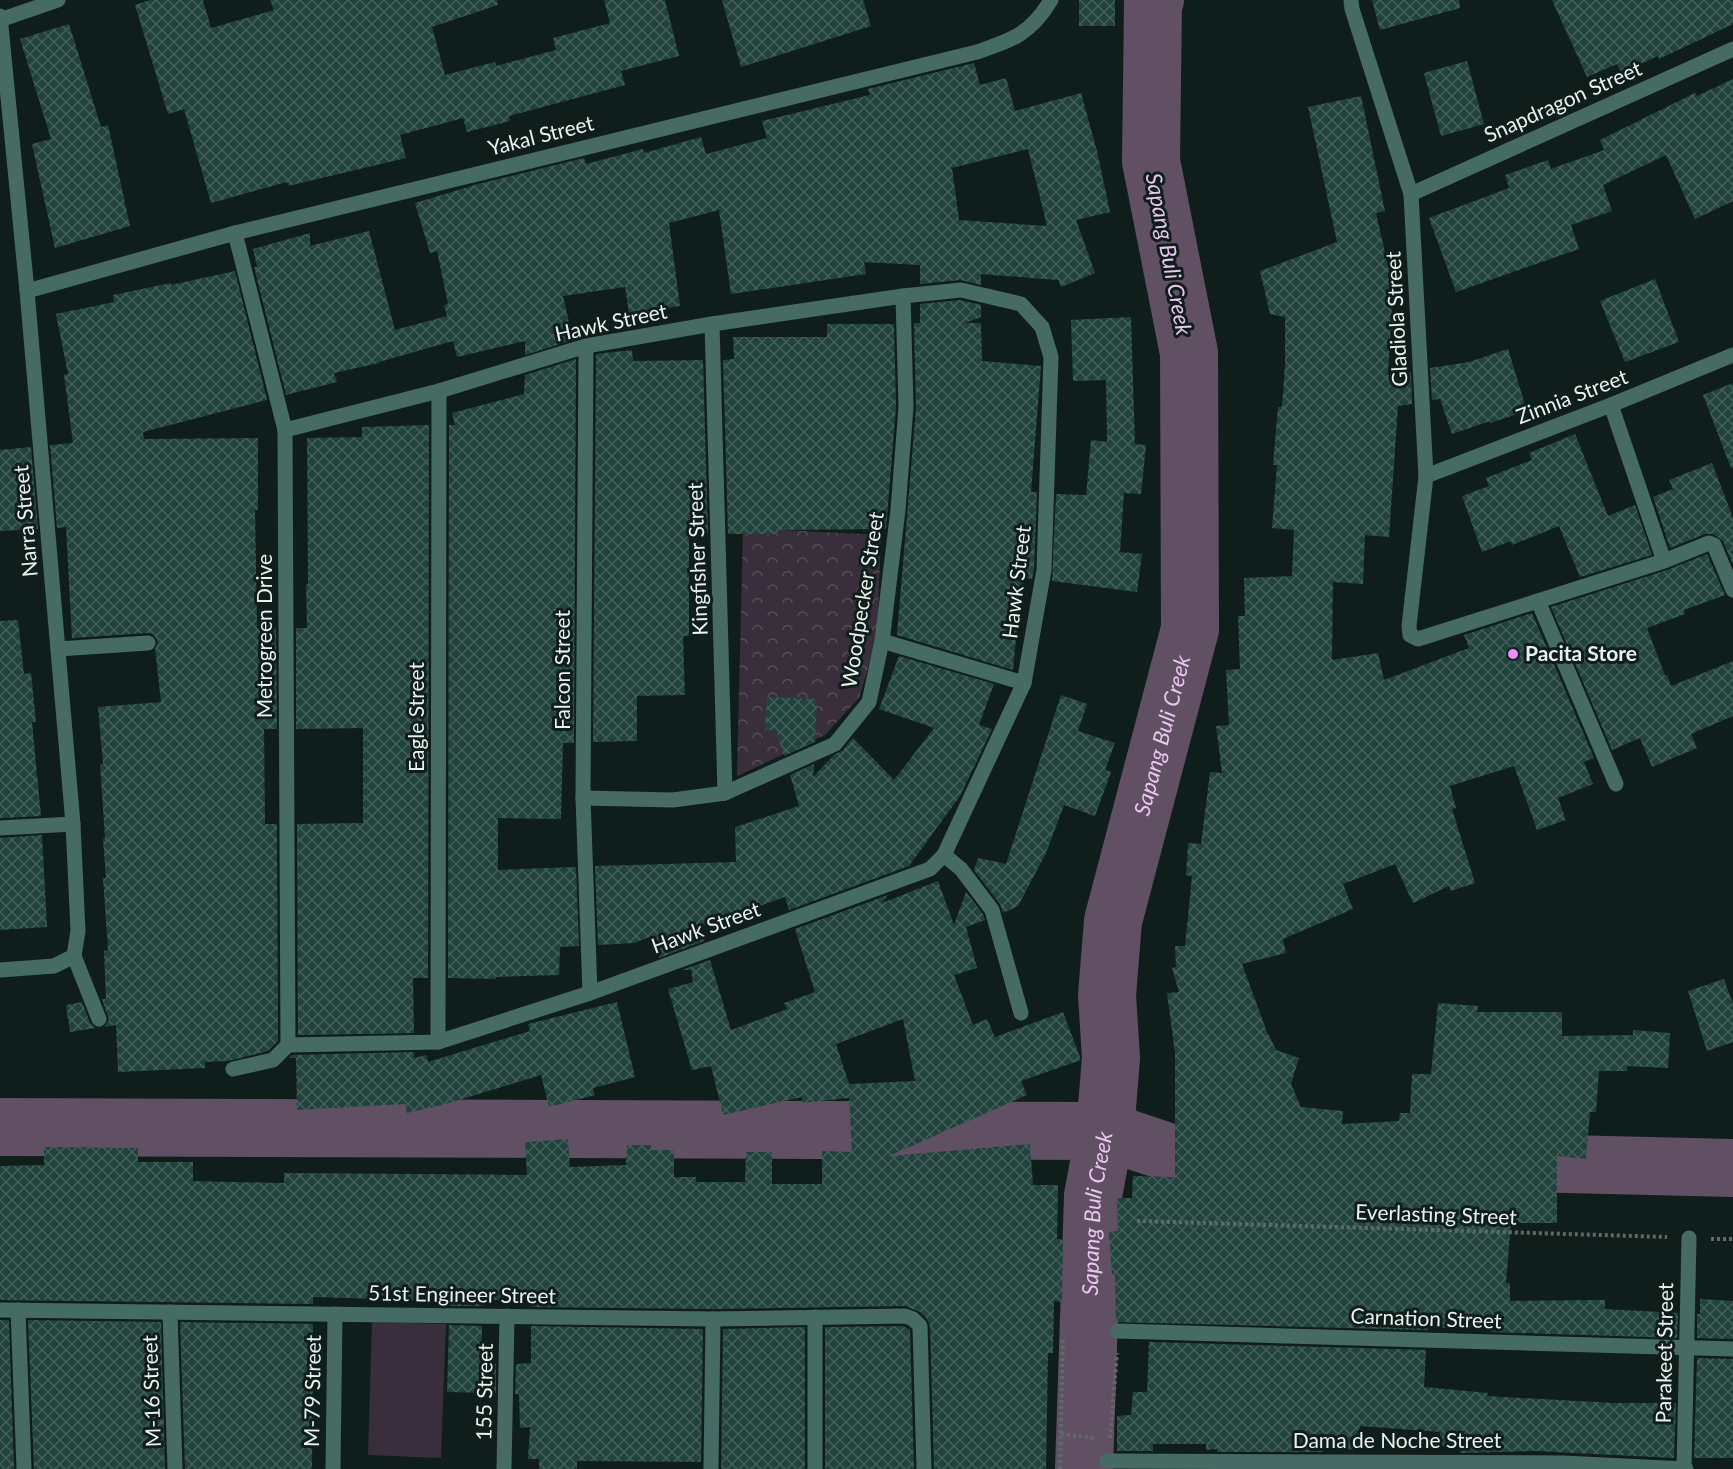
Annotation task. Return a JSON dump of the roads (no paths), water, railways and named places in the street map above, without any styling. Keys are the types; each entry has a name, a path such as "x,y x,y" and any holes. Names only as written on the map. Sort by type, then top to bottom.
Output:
{"street":[{"path":"0,18 58,0"},
{"name":"Yakal Street","path":"27,291 235,233 977,52 1014,39 1041,17 1051,0"},
{"name":"Gladiola Street","path":"1351,0 1411,194 1426,476 1409,626 1410,635 1418,639 1538,601"},
{"name":"Narra Street","path":"0,18 27,291 73,824 78,931 74,956 99,1018"},
{"name":"Snapdragon Street","path":"1411,194 1733,49"},
{"name":"Metrogreen Drive","path":"235,233 285,430 288,1045"},
{"name":"Hawk Street","path":"285,430 439,391 586,346 712,324 903,296 961,290 1021,304 1042,327 1051,357 1044,570 1024,683 944,855 930,869 590,993 438,1042 288,1045"},
{"name":"Woodpecker Street","path":"583,798 674,800 725,793 835,744 869,702 882,641 898,510 906,407 903,296"},
{"name":"Kingfisher Street","path":"712,324 725,793"},
{"name":"Falcon Street","path":"586,346 583,798 590,993"},
{"name":"Zinnia Street","path":"1426,476 1733,355"},
{"name":"Eagle Street","path":"438,1042 439,391"},
{"path":"1611,405 1664,561"},
{"path":"1616,784 1538,601 1664,561 1712,543 1733,590"},
{"path":"882,641 1024,683"},
{"path":"58,649 148,643"},
{"path":"0,828 73,824"},
{"path":"944,855 961,869 992,910 1021,1013"},
{"path":"0,970 54,966 74,956"},
{"path":"233,1069 273,1060 288,1045"},
{"name":"Parakeet Street","path":"1685,1469 1689,1238"},
{"name":"51st Engineer Street","path":"0,1310 712,1319 905,1316 913,1319 920,1326 924,1469"},
{"path":"18,1310 24,1469"},
{"name":"M-16 Street","path":"170,1312 175,1469"},
{"name":"M-79 Street","path":"333,1469 335,1314"},
{"name":"155 Street","path":"504,1469 507,1316"},
{"path":"815,1317 815,1469"},
{"path":"711,1469 712,1319"},
{"name":"Carnation Street","path":"1118,1331 1733,1349"},
{"name":"Dama de Noche Street","path":"1107,1461 1563,1463 1685,1469"}],"waterway":[{"name":"Sapang Buli Creek","path":"1084,1469 1093,1196 1105,1131 1111,1058 1107,995 1113,921 1190,629 1189,353 1151,161 1153,3 1155,0"},
{"path":"0,1127 1105,1131 1201,1163 1254,1160"},
{"path":"1477,1162 1733,1168"}],"place":[{"name":"Pacita Store","path":"1513,654"}]}
